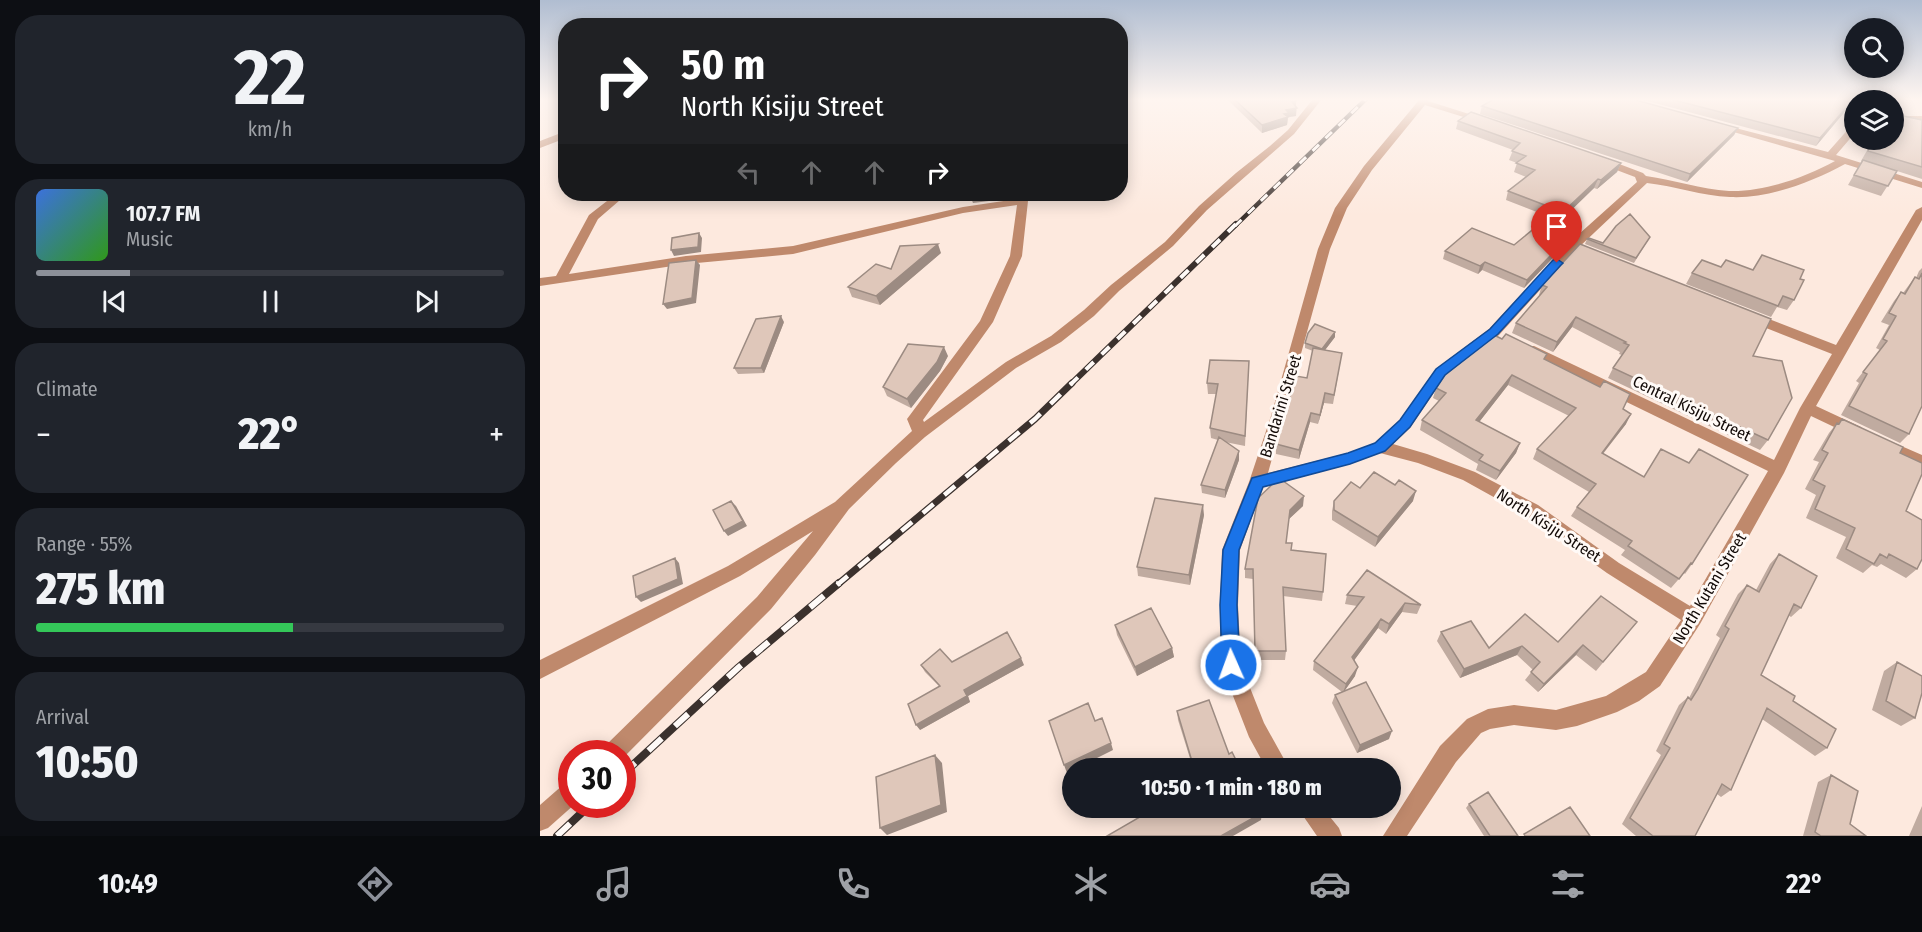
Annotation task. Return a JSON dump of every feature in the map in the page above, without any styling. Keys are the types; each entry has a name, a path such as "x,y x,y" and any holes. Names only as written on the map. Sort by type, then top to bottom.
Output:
{"street":[{"path":"540,145 557,138"},
{"path":"627,740 764,603 809,550 843,504 920,433 1011,365 1056,339 1089,313 1114,288 1169,244 1203,208 1285,138"},
{"name":"Bandarini Street","path":"1272,758 1256,730 1231,665 1228,605 1231,550 1257,482 1278,416 1324,249 1341,208 1368,168 1393,138"},
{"path":"1766,138 1922,185"},
{"path":"1830,156 1844,140"},
{"path":"1587,156 1630,171 1643,179 1731,194 1790,183 1819,173 1844,160"},
{"path":"1257,482 1350,458 1380,447 1405,424 1441,372 1505,337 1579,248 1637,189 1643,179"},
{"path":"561,278 593,217 613,201"},
{"path":"540,282 686,260 793,250 1004,201"},
{"path":"920,433 915,419 986,322 1016,256 1022,201"},
{"name":"North Kutani Street","path":"1394,836 1448,754 1474,726 1488,718 1514,715 1556,720 1610,705 1632,694 1653,679 1693,618 1778,469 1807,408 1922,210"},
{"path":"1740,312 1840,352"},
{"name":"Central Kisiju Street","path":"1505,337 1778,469"},
{"path":"1807,408 1922,462"},
{"name":"North Kisiju Street","path":"1380,447 1421,458 1479,482 1532,510 1613,568 1693,618"},
{"path":"540,670 734,571 843,504"},
{"path":"540,820 558,804"},
{"path":"1317,818 1331,836"}],"building":[{"path":"1506,138 1548,138 1621,163 1601,180 1598,179 1563,212 1508,191 1535,170 1516,163 1526,156 1512,151 1520,143"},
{"path":"1580,138 1728,138 1690,174"},
{"path":"1904,138 1922,138 1922,167 1868,151 1904,150"},
{"path":"1863,160 1897,171 1888,186 1854,175"},
{"path":"1630,214 1650,237 1636,258 1587,239 1603,243 1616,226"},
{"path":"1548,217 1576,229 1527,280 1485,262 1480,266 1445,251 1472,228 1514,245"},
{"path":"699,233 698,247 671,250 672,238"},
{"path":"938,244 876,296 848,287 876,264 891,269 900,246"},
{"path":"1580,244 1771,319 1753,356 1782,361 1792,398 1768,440 1613,368 1629,345 1576,317 1557,342 1516,323 1547,287 1542,285"},
{"path":"1762,255 1804,270 1800,279 1804,280 1794,300 1783,296 1778,306 1692,273 1702,260 1721,267 1726,260 1753,270"},
{"path":"696,260 692,298 663,304 669,263"},
{"path":"1922,273 1922,406 1909,434 1849,406 1867,374 1863,372 1887,341 1883,339 1896,316 1889,313 1901,292 1905,294 1915,277 1919,279"},
{"path":"781,316 761,368 734,368 756,319"},
{"path":"1315,324 1335,332 1322,349 1305,343 1308,333"},
{"path":"1506,334 1547,354 1544,359 1600,387 1604,381 1630,394 1623,409 1631,414 1602,453 1644,477 1661,449 1689,463 1699,449 1748,475 1692,564 1679,579 1628,546 1632,541 1577,507 1596,484 1537,449 1576,408 1512,375 1476,420 1520,443 1500,471 1479,460 1483,455 1422,420 1446,393 1436,388 1444,376 1494,335 1502,339"},
{"path":"908,344 944,347 937,362 907,399 883,387"},
{"path":"1313,348 1342,353 1334,395 1325,393 1320,415 1311,413 1299,450 1276,444 1296,376 1307,378"},
{"path":"1210,360 1249,361 1245,436 1210,428 1218,384 1207,383"},
{"path":"1842,419 1903,447 1900,453 1922,463 1922,474 1906,511 1922,520 1922,559 1917,569 1889,554 1887,558 1880,554 1874,564 1846,549 1855,528 1815,509 1825,486 1813,480 1828,453 1822,450 1837,423 1839,424"},
{"path":"1219,437 1239,451 1225,490 1201,485"},
{"path":"1374,472 1395,485 1399,480 1416,491 1378,537 1334,510 1334,501 1351,482 1360,488"},
{"path":"1279,478 1304,496 1290,510 1286,543 1292,543 1291,550 1326,554 1323,592 1283,587 1286,651 1255,651 1253,569 1245,569 1258,498"},
{"path":"1155,498 1203,505 1189,575 1137,567"},
{"path":"731,501 743,521 724,531 713,510"},
{"path":"1779,554 1817,576 1801,608 1794,604 1761,675 1795,696 1793,701 1836,729 1827,748 1767,708 1731,790 1722,784 1695,836 1653,836 1630,818 1670,748 1664,744 1688,697 1691,700 1698,689 1729,629 1725,626 1747,585 1759,592"},
{"path":"675,558 678,579 636,597 633,576"},
{"path":"1367,570 1421,605 1405,603 1389,624 1381,619 1352,657 1358,667 1346,684 1314,661 1364,597 1347,595"},
{"path":"1601,596 1637,622 1603,662 1583,645 1544,684 1531,672 1540,662 1522,646 1464,669 1441,632 1471,621 1489,648 1525,614 1558,642"},
{"path":"1151,608 1172,648 1135,667 1115,625"},
{"path":"1007,632 1021,658 964,690 967,696 916,725 908,704 940,686 921,665 940,649 952,662"},
{"path":"1897,662 1922,676 1922,693 1915,718 1886,701"},
{"path":"1366,682 1392,731 1360,745 1335,695"},
{"path":"1209,700 1229,754 1232,752 1235,758 1191,758 1177,711"},
{"path":"1088,703 1095,721 1102,718 1111,743 1079,758 1062,759 1049,721"},
{"path":"935,755 941,805 880,828 876,777"},
{"path":"1831,775 1858,791 1850,824 1866,836 1821,836 1815,832"},
{"path":"1488,792 1518,836 1490,836 1469,804"},
{"path":"1570,807 1590,836 1525,836 1524,834"},
{"path":"1138,818 1253,818 1221,836 1107,836"}],"railway":[{"path":"1235,226 1326,138"},
{"path":"1070,385 1236,224"},
{"path":"837,585 1035,419 1072,383"},
{"path":"636,762 739,667 839,583"},
{"path":"557,836 576,818"}],"route":[{"path":"1231,665 1228,605 1231,550 1257,482 1350,458 1380,447 1405,424 1441,372 1494,332 1557,263"}]}
